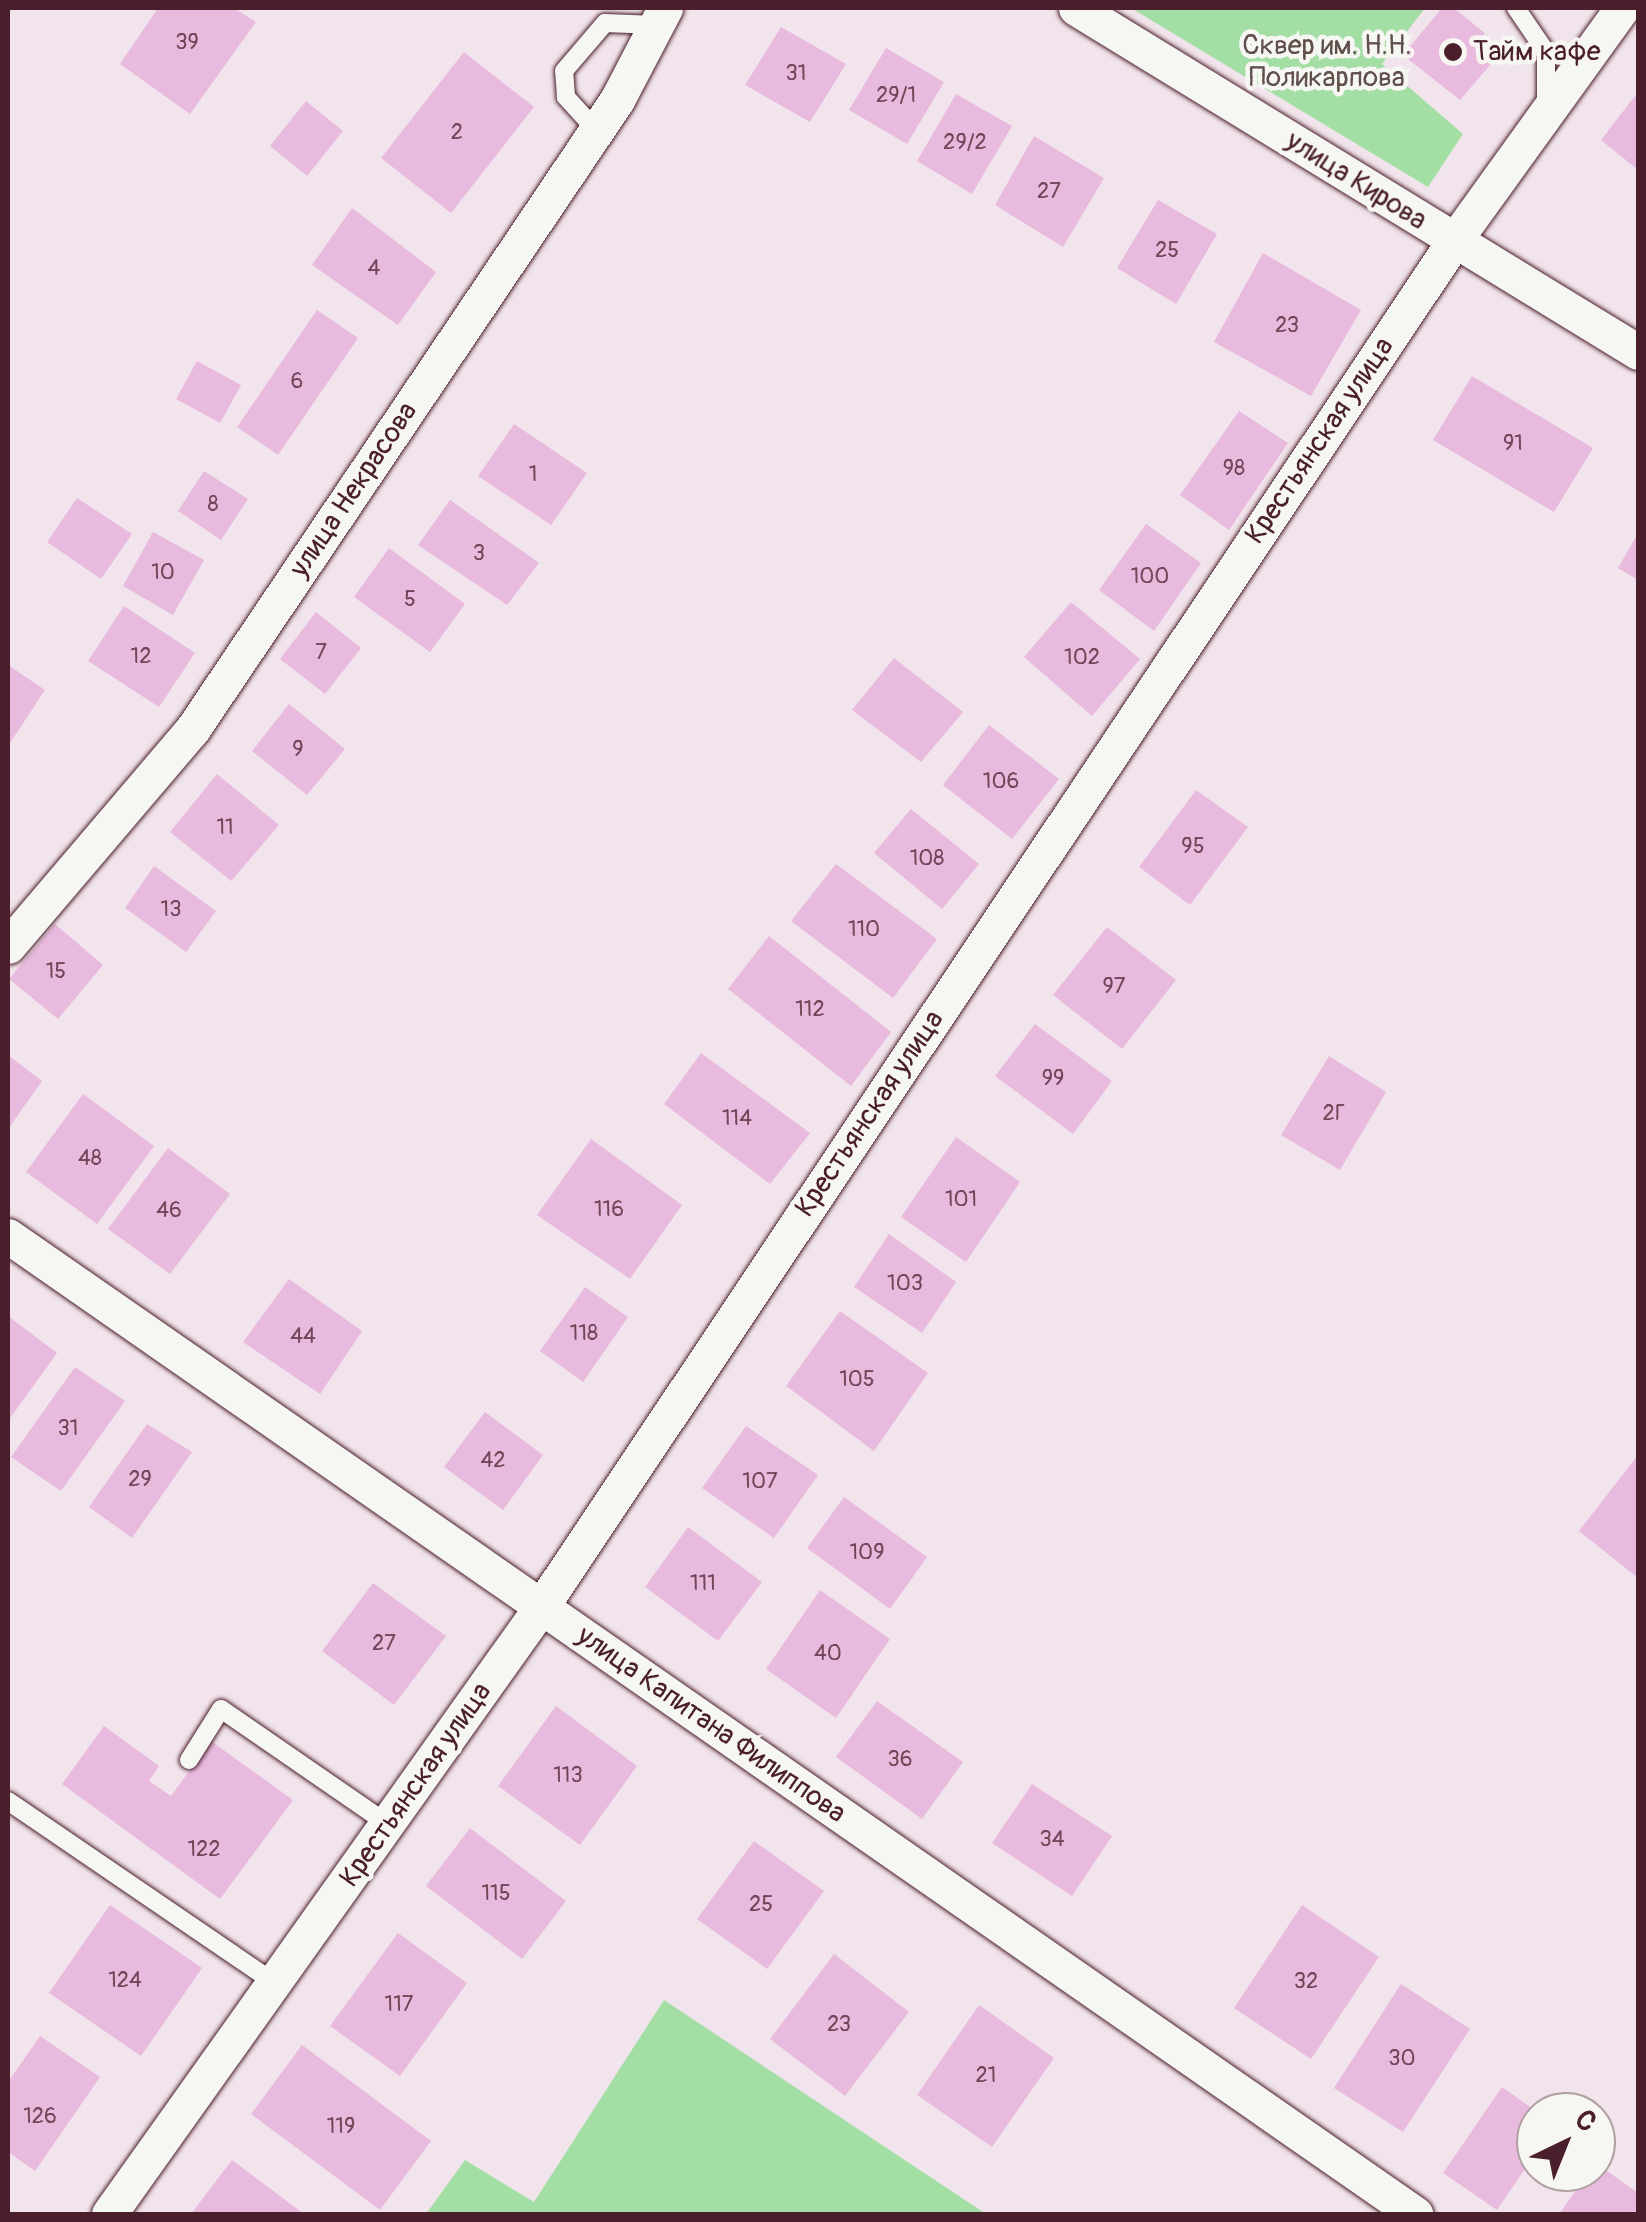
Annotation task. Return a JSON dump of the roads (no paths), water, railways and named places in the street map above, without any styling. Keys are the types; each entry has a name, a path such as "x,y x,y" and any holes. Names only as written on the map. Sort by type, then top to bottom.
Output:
{"street":[{"name":"улица Кирова","path":"1076,8 1638,352"},
{"name":"Крестьянская улица","path":"109,2214 541,1607 1454,241 1622,8"},
{"name":"улица Некрасова","path":"8,946 192,730 596,130 661,16"},
{"name":"улица Капитана Филиппова","path":"8,1236 1415,2214"}],"lane":[{"path":"1516,8 1546,52 1545,116"},
{"path":"596,130 566,97 564,71 605,23 661,16"},
{"path":"188,1760 221,1709 388,1824"},
{"path":"8,1801 276,1984"}],"place":[{"name":"Тайм кафе","path":"1453,52"}],"park label":[{"name":"Сквер им. Н.Н. Поликарпова","path":"1327,62"}]}
